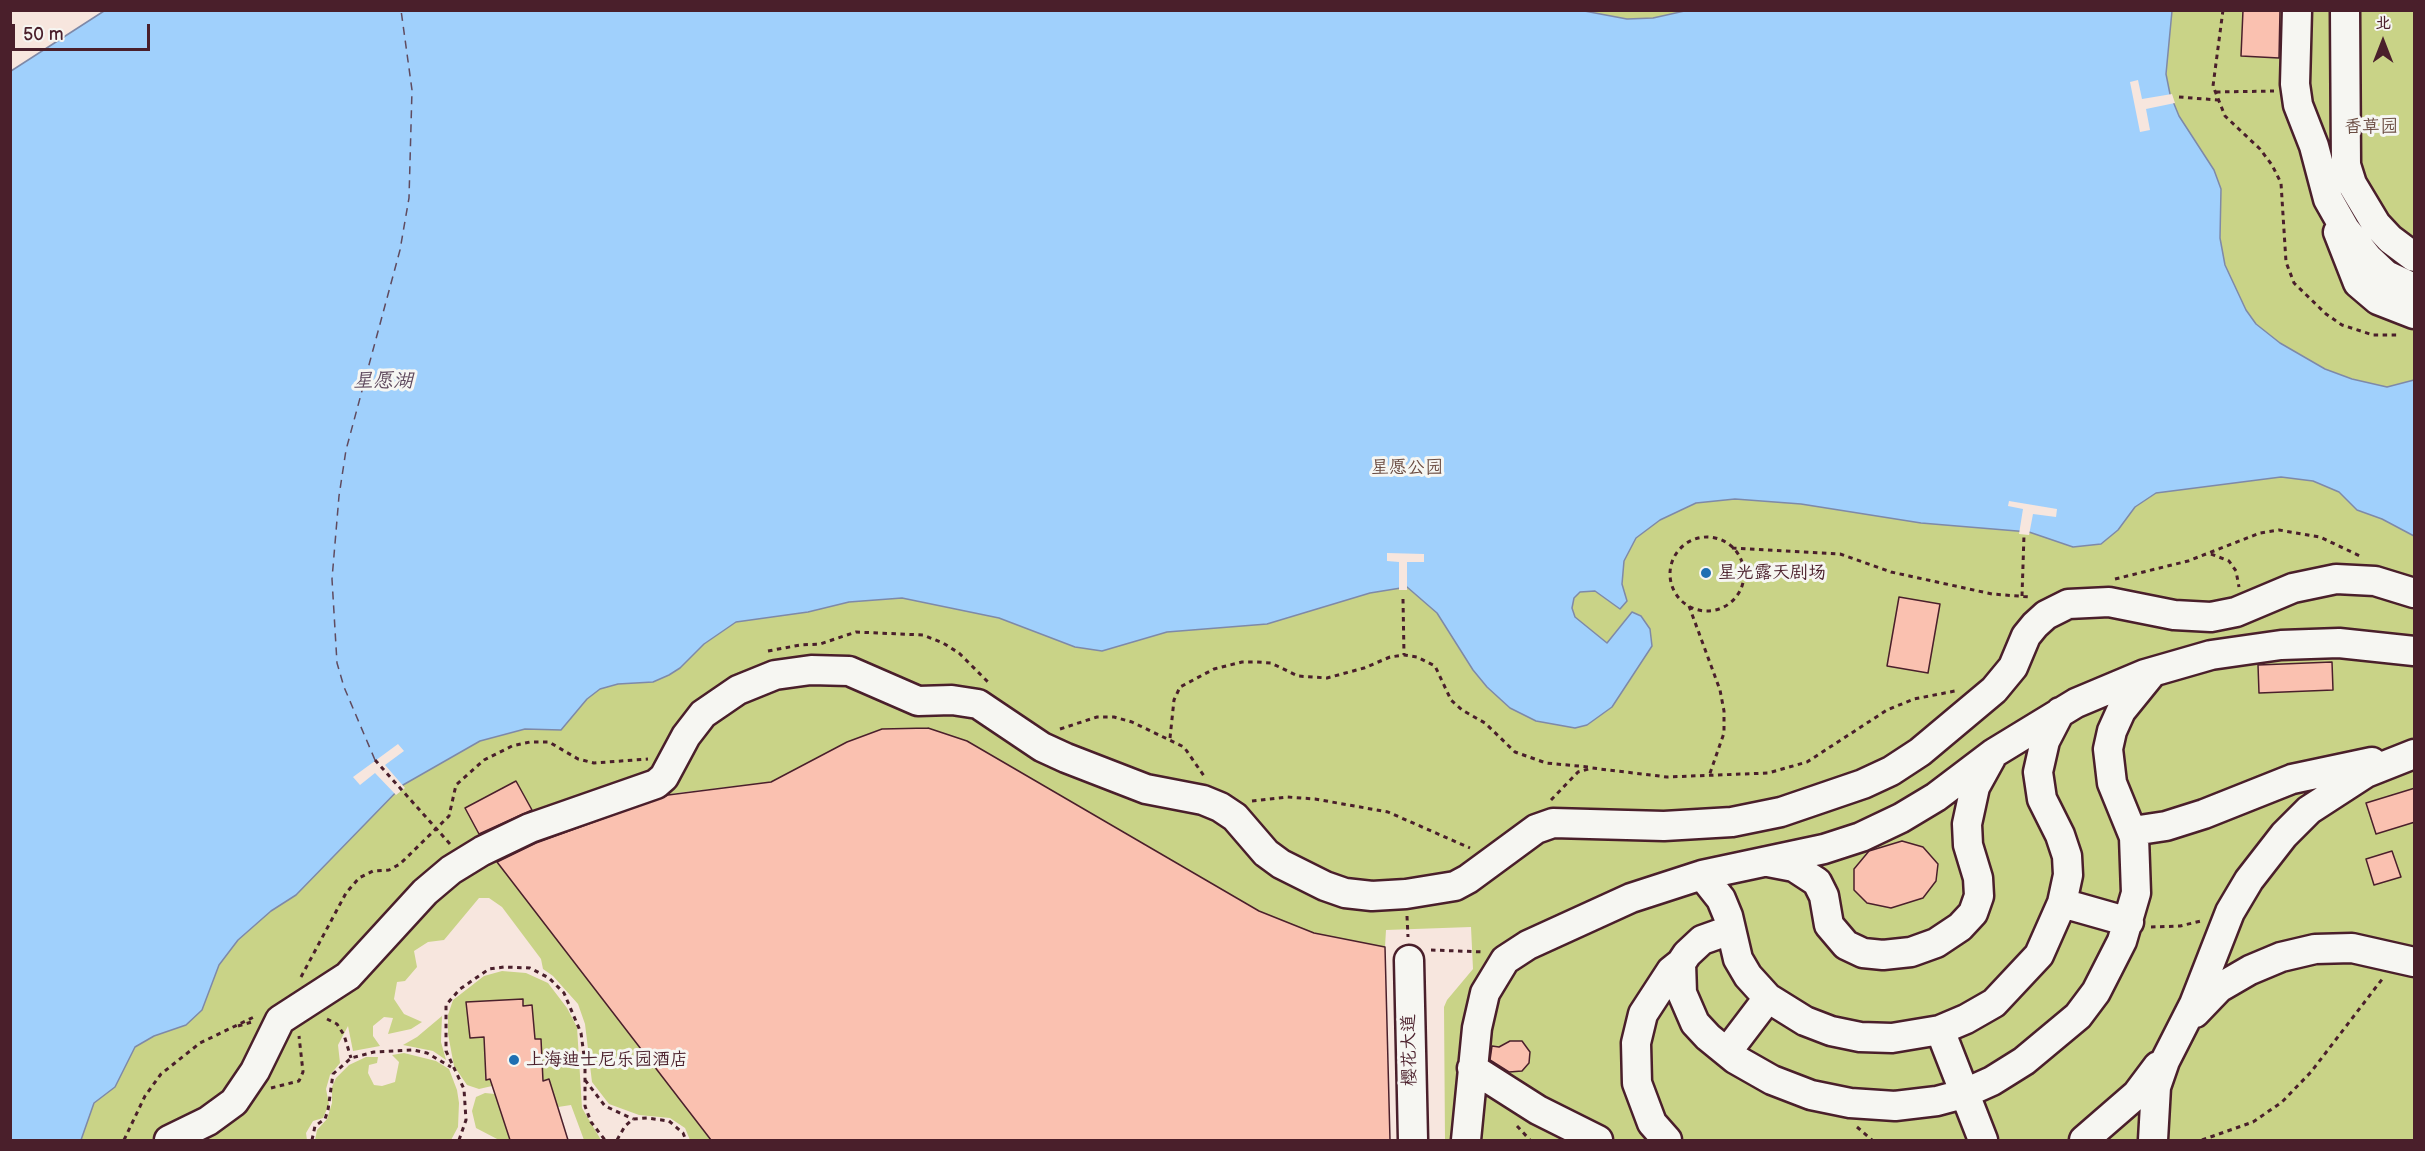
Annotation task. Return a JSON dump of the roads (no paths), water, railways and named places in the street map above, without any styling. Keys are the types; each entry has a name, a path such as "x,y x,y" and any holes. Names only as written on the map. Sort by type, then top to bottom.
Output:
{"lane":[{"path":"2297,10 2296,90 2328,199 2358,283 2411,324"},
{"path":"2345,10 2346,165 2352,184 2376,224 2390,239 2415,257"},
{"path":"2328,199 2345,229 2367,258 2386,275 2415,288"},
{"path":"169,1140 208,1121 234,1102 255,1071 280,1020 298,1006 348,976 425,892 461,864 530,828 656,784 664,777 697,721 722,699 738,690 783,673 834,669 856,673 918,701 952,700 978,704 1042,747 1066,758 1146,789 1203,800 1220,807 1246,827 1266,853 1281,864 1325,886 1345,893 1371,896 1440,890 1468,879 1520,839 1536,829 1553,823 1664,826 1732,822 1781,812 1863,784 1891,771 1920,752 1994,690 2013,667 2026,636 2035,625 2046,615 2068,604 2109,602 2192,617 2211,617 2236,612 2316,582 2357,578 2370,570 2415,593"},
{"path":"1466,1140 1472,1068 1485,993 1505,960 1563,928 1631,897 1702,875 1824,849 1861,837 1901,818 1936,797 1994,753 2060,712 2076,703 2154,671 2211,655 2281,645 2339,643 2415,651"},
{"path":"1681,963 1680,978 1686,1008 1695,1023 1727,1052 1772,1080 1812,1095 1850,1103 1895,1106 1964,1094 1992,1081 2024,1061 2078,1016 2096,992 2129,922 2136,893 2133,831 2112,783 2108,749 2112,731 2121,711 2154,671"},
{"path":"1702,875 1721,899 1728,916 1738,959 1748,976 1768,998 1805,1021 1831,1031 1860,1037 1892,1038 1940,1030 1994,1003 2018,980 2039,955 2062,903 2068,875 2067,856 2060,835 2042,799 2038,772 2045,741 2060,712"},
{"path":"1766,862 1794,867 1816,882 1826,902 1829,926 1838,940 1846,945 1863,953 1883,955 1911,952 1936,943 1960,927 1973,913 1979,896 1978,878 1968,845 1967,824 1975,787 1994,753"},
{"path":"2133,831 2166,826 2204,814 2292,779 2410,755"},
{"path":"2153,1140 2156,1087 2165,1061 2194,1004 2230,912 2264,858 2309,810 2366,773 2410,755"},
{"path":"2062,903 2129,922"},
{"path":"1667,1140 1652,1123 1637,1083 1636,1043 1643,1014 1671,971 1702,940 1730,930"},
{"path":"2084,1140 2137,1094 2181,1029 2219,988 2250,970 2281,957 2315,949 2352,948 2406,960"},
{"name":"樱花大道","path":"1408,960 1413,1140"},
{"path":"1727,1052 1768,998"},
{"path":"1940,1030 1983,1140"},
{"path":"1472,1068 1538,1110 1598,1140"}],"water":[{"name":"星愿湖","path":"1579,10 1627,19 1653,18 1689,10 2172,11 2166,74 2170,94 2179,116 2214,170 2221,189 2220,238 2225,265 2246,310 2256,324 2280,343 2325,369 2352,379 2387,387 2414,380 2414,536 2382,519 2357,510 2339,492 2313,481 2281,477 2156,493 2135,507 2118,530 2101,544 2073,547 2029,532 1921,523 1801,504 1735,499 1696,503 1660,520 1636,538 1624,561 1622,584 1627,601 1620,609 1595,591 1580,592 1574,598 1572,608 1575,617 1607,643 1632,612 1641,616 1650,629 1652,646 1612,707 1587,725 1575,728 1536,721 1510,708 1487,687 1473,670 1437,613 1407,587 1370,593 1267,624 1167,632 1102,651 1075,647 999,618 902,598 849,602 808,612 736,622 704,644 680,668 669,675 653,682 618,684 600,689 587,699 561,730 525,729 480,741 403,785 296,895 271,911 238,940 219,965 202,1010 186,1025 154,1036 135,1047 115,1087 94,1103 81,1140 11,1140 11,71 104,11"}],"place":[{"name":"星光露天剧场","path":"1706,573"},
{"name":"上海迪士尼乐园酒店","path":"514,1060"}],"park label":[{"name":"香草园","path":"2371,127"},
{"name":"星愿公园","path":"1407,468"}]}
